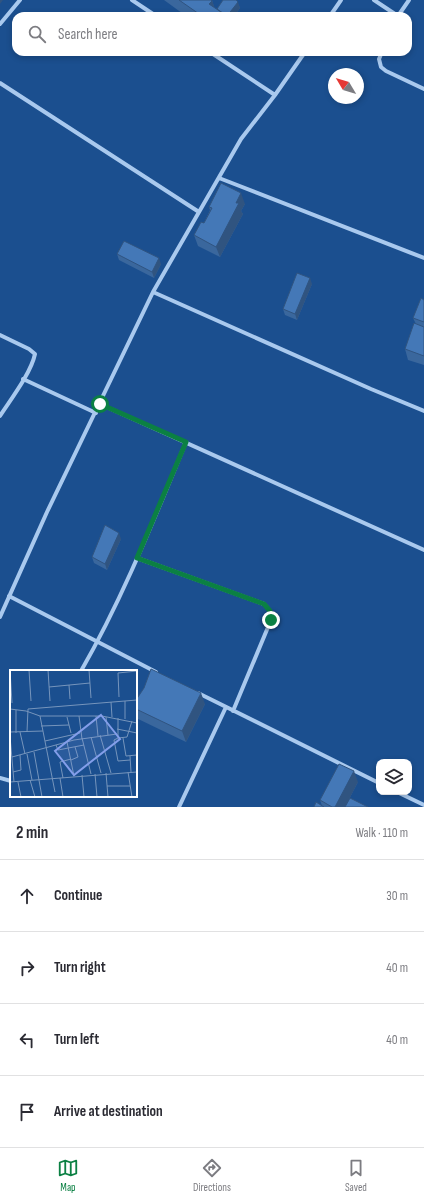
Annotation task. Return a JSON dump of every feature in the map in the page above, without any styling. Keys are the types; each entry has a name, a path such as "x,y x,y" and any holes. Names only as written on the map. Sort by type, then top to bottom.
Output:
{"street":[{"path":"0,24 20,0"},
{"path":"132,0 150,12"},
{"path":"333,12 341,0"},
{"path":"374,0 392,12"},
{"path":"401,12 409,0"},
{"path":"216,56 274,95"},
{"path":"0,617 47,512 153,292 241,139 302,56"},
{"path":"380,56 378,59 381,67 386,71 424,89"},
{"path":"0,83 200,212"},
{"path":"218,178 424,258"},
{"path":"153,292 424,411"},
{"path":"0,335 29,349 35,354 34,359 23,379 0,416"},
{"path":"23,379 96,413"},
{"path":"100,404 424,550"},
{"path":"83,670 98,642 137,558 186,442"},
{"path":"137,558 264,604 270,611 271,620 234,711"},
{"path":"9,596 162,675"},
{"path":"190,689 376,782"},
{"path":"179,807 226,707"},
{"path":"0,778 10,781"},
{"path":"403,795 424,805"}],"building":[{"path":"179,0 211,0 212,1 209,4 221,12 196,12"},
{"path":"223,0 236,0 238,2 230,12 221,12 217,9"},
{"path":"221,183 241,193 236,203 239,203 216,247 194,235 201,222 204,223 212,208 209,207"},
{"path":"124,241 159,258 152,272 117,254"},
{"path":"297,273 310,278 295,314 283,309"},
{"path":"421,298 424,300 424,322 413,318"},
{"path":"414,323 424,327 424,356 405,349"},
{"path":"105,525 119,533 105,564 92,557"},
{"path":"151,669 201,693 182,731 137,709 137,698 144,688"},
{"path":"339,764 354,771 335,807 332,807 320,800"},
{"path":"350,798 368,807 345,807"},
{"path":"316,802 324,807 314,807"}],"route":[{"path":"100,404 186,442 137,558 264,604 270,611 271,620"}]}
